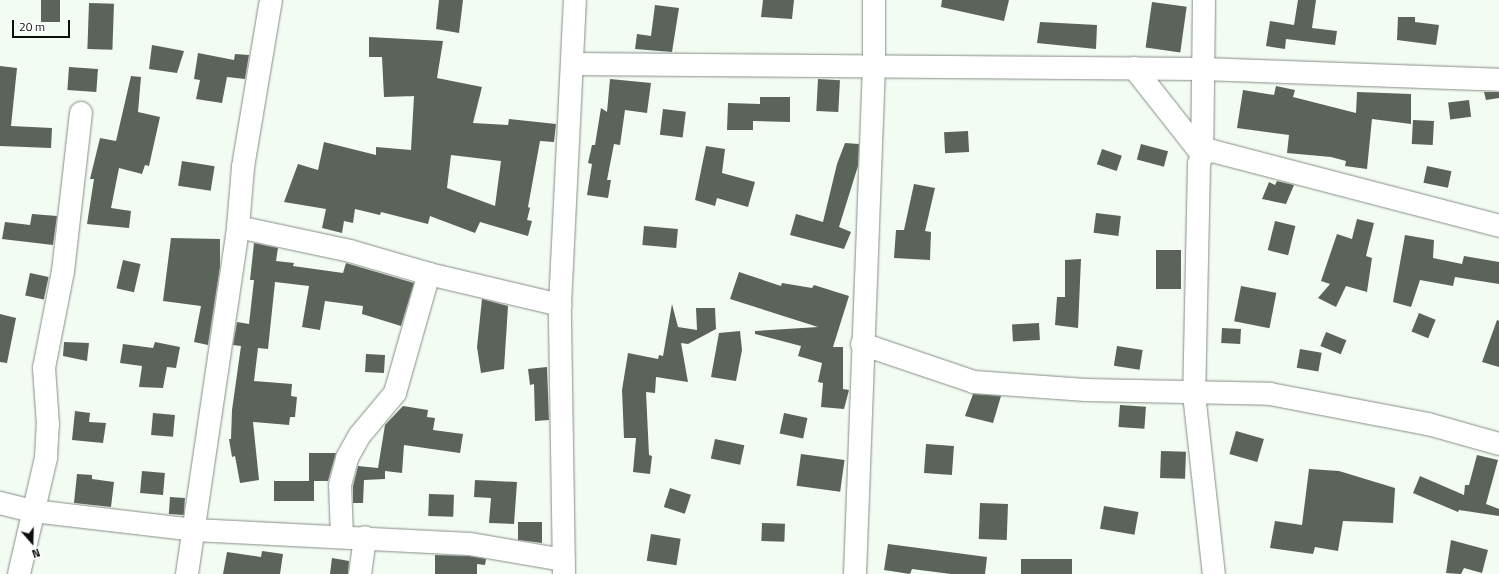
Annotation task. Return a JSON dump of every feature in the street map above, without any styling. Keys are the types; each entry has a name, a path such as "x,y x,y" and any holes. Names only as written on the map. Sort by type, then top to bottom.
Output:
{"street":[{"path":"187,574 238,227 243,167 272,0"},
{"path":"0,503 33,512 194,530 365,537 470,544 564,567 560,305 575,0"},
{"path":"855,574 862,344 874,65 874,0"},
{"path":"1204,0 1202,154 1200,164 1194,394 1214,574"},
{"path":"572,64 874,65 1203,69 1499,80"},
{"path":"1134,68 1202,154"},
{"path":"19,574 46,458 48,425 44,368 63,271 81,112"},
{"path":"1202,154 1212,151 1499,226"},
{"path":"238,227 350,251 429,274 560,305"},
{"path":"342,536 340,485 347,458 360,435 395,393 429,274"},
{"path":"862,344 974,382 1194,394 1250,392 1270,394 1428,424 1499,444"},
{"path":"360,574 365,537"}],"building":[{"path":"41,0 60,0 60,22 41,22"},
{"path":"439,0 463,0 459,33 436,29"},
{"path":"763,0 794,0 792,19 761,17"},
{"path":"942,0 1009,0 1004,21 941,7"},
{"path":"1298,0 1316,0 1312,28 1337,31 1335,45 1286,39 1285,49 1266,46 1270,21 1294,25"},
{"path":"1152,2 1187,7 1180,52 1146,48"},
{"path":"89,3 114,4 112,50 87,49"},
{"path":"655,5 679,8 672,52 635,49 637,34 651,36"},
{"path":"1398,17 1415,17 1415,22 1439,25 1436,45 1397,40"},
{"path":"1040,22 1097,25 1096,49 1037,43"},
{"path":"369,37 443,41 437,78 482,87 473,123 508,125 509,119 556,124 554,142 540,141 528,207 530,208 527,220 532,221 528,236 480,222 475,233 430,216 428,224 381,212 380,215 355,209 353,223 344,221 342,233 322,228 326,209 284,202 298,164 318,170 324,142 376,155 376,147 411,150 414,96 384,97 382,57 369,57","holes":["451,155 501,161 495,206 447,188"]},
{"path":"152,45 184,51 177,73 149,69"},
{"path":"198,53 234,60 235,54 249,55 245,79 227,77 222,103 196,99 200,80 194,79"},
{"path":"0,66 17,68 11,126 52,128 51,148 0,146"},
{"path":"69,67 98,69 96,92 67,90"},
{"path":"131,76 141,77 138,112 160,117 149,166 145,165 142,174 119,168 111,208 131,211 129,228 87,224 94,179 90,179 100,138 116,141"},
{"path":"610,79 651,83 647,113 625,110 620,145 614,144 607,180 611,180 608,198 587,195 592,164 588,163 592,145 595,145 601,108 607,112"},
{"path":"818,79 840,80 838,112 816,111"},
{"path":"1276,86 1295,90 1293,97 1356,113 1357,92 1411,94 1411,124 1372,119 1367,169 1345,166 1346,161 1331,157 1287,153 1289,135 1237,128 1243,90 1274,95"},
{"path":"1484,92 1499,92 1499,98 1486,100"},
{"path":"760,97 790,97 790,122 753,121 753,130 727,130 728,103 760,104"},
{"path":"1469,100 1471,117 1450,119 1448,103"},
{"path":"663,109 686,112 683,138 660,135"},
{"path":"1413,120 1434,121 1433,145 1412,144"},
{"path":"968,131 969,152 945,153 944,132"},
{"path":"845,143 859,144 858,166 839,227 851,232 844,249 790,235 796,214 823,222 837,164"},
{"path":"1141,144 1168,151 1164,167 1137,159"},
{"path":"706,146 725,149 722,173 755,182 748,207 717,198 715,206 695,200"},
{"path":"1102,149 1122,156 1117,171 1097,164"},
{"path":"182,161 215,166 211,191 178,186"},
{"path":"1427,166 1451,171 1448,188 1423,183"},
{"path":"1277,181 1294,185 1286,204 1262,199 1269,182 1275,185"},
{"path":"914,184 935,188 925,231 931,232 930,260 894,258 896,230 904,230"},
{"path":"1096,213 1121,216 1118,236 1094,233"},
{"path":"32,214 57,216 53,245 2,239 5,222 30,225"},
{"path":"1357,219 1374,223 1366,256 1372,258 1367,292 1346,286 1336,307 1318,298 1330,284 1321,281 1337,234 1352,239"},
{"path":"1275,221 1295,226 1288,255 1268,250"},
{"path":"644,226 678,229 676,248 642,245"},
{"path":"1405,235 1434,240 1433,258 1462,264 1464,256 1499,262 1499,284 1455,277 1453,286 1420,280 1411,307 1393,302"},
{"path":"171,238 220,239 220,267 208,345 194,342 201,306 163,301"},
{"path":"254,243 278,248 276,261 294,263 293,266 343,273 346,263 414,283 401,326 362,314 363,306 325,301 320,330 302,327 309,286 275,282 268,349 258,348 254,381 292,384 291,396 297,397 295,417 290,417 289,425 253,422 259,480 240,483 235,456 232,457 229,439 231,439 232,410 241,346 233,345 237,322 249,324 254,280 250,280"},
{"path":"1156,250 1181,250 1181,289 1156,289"},
{"path":"1081,259 1078,328 1055,325 1057,297 1065,297 1065,260"},
{"path":"123,260 141,264 134,292 116,288"},
{"path":"739,272 781,286 782,283 812,288 814,285 849,296 833,347 843,347 843,389 849,390 844,409 821,407 823,383 818,382 822,363 798,356 801,346 755,334 755,331 818,327 730,299"},
{"path":"30,273 49,277 44,299 25,295"},
{"path":"1241,286 1276,293 1269,328 1234,321"},
{"path":"482,299 508,306 504,369 481,373 477,347"},
{"path":"672,304 678,327 697,330 696,308 715,308 716,329 688,344 681,343 688,382 656,377 655,393 646,392 649,455 652,456 650,474 633,472 636,438 624,438 622,390 628,353 658,359 659,355 663,356"},
{"path":"1419,313 1436,320 1428,338 1412,332"},
{"path":"0,314 16,318 7,363 0,362"},
{"path":"1497,320 1499,321 1499,367 1482,362"},
{"path":"1039,323 1040,340 1013,341 1012,324"},
{"path":"1222,328 1241,329 1240,344 1221,343"},
{"path":"740,331 742,350 736,381 711,377 719,333"},
{"path":"1326,332 1346,340 1341,354 1320,346"},
{"path":"64,342 89,343 87,361 63,356"},
{"path":"155,342 180,347 176,368 167,367 163,388 139,387 142,366 120,363 123,344 153,348"},
{"path":"1117,346 1143,350 1140,370 1114,366"},
{"path":"1300,349 1322,353 1318,372 1297,368"},
{"path":"366,354 385,355 384,373 365,372"},
{"path":"547,367 549,420 535,421 534,384 530,385 528,369"},
{"path":"973,394 1001,396 993,423 965,416"},
{"path":"1120,405 1146,407 1144,429 1118,427"},
{"path":"403,406 428,410 427,417 435,418 433,430 463,434 460,453 404,445 402,473 385,471 385,479 364,480 363,503 353,503 353,486 358,466 378,468 385,425"},
{"path":"75,411 90,413 89,422 106,423 103,443 72,440"},
{"path":"153,413 175,415 173,437 151,435"},
{"path":"784,413 807,418 803,439 780,434"},
{"path":"1236,431 1264,439 1257,462 1229,454"},
{"path":"715,439 744,445 740,465 711,459"},
{"path":"926,444 954,446 952,475 924,473"},
{"path":"1161,451 1186,452 1185,479 1160,478"},
{"path":"309,453 336,453 328,481 309,481"},
{"path":"801,454 845,460 840,492 797,486"},
{"path":"1477,455 1498,460 1486,504 1499,509 1499,516 1459,510 1458,512 1413,493 1420,476 1464,495 1465,485 1469,485"},
{"path":"1309,469 1339,471 1395,488 1393,523 1343,521 1338,551 1315,547 1313,554 1270,548 1275,521 1302,525"},
{"path":"142,471 165,473 163,495 140,493"},
{"path":"77,474 92,475 92,479 114,482 111,507 74,503"},
{"path":"475,480 517,482 514,524 489,523 491,498 474,497"},
{"path":"274,481 314,481 314,501 274,501"},
{"path":"670,488 691,495 685,514 664,507"},
{"path":"429,494 454,495 453,517 428,516"},
{"path":"170,497 185,498 184,515 169,514"},
{"path":"980,503 1008,504 1007,540 979,539"},
{"path":"1104,506 1138,512 1134,535 1100,529"},
{"path":"518,522 542,522 542,543 518,540"},
{"path":"762,523 785,524 784,542 761,541"},
{"path":"651,534 681,539 676,565 647,561"},
{"path":"1451,540 1488,550 1482,573 1464,568 1461,574 1446,573"},
{"path":"888,544 987,557 985,574 951,574 912,569 910,574 884,570"},
{"path":"262,551 283,554 280,574 223,574 227,552 261,557"},
{"path":"435,555 469,556 486,559 485,565 477,564 477,574 435,574"},
{"path":"332,558 349,561 348,574 330,574"},
{"path":"1021,559 1072,559 1072,574 1021,574"}]}
